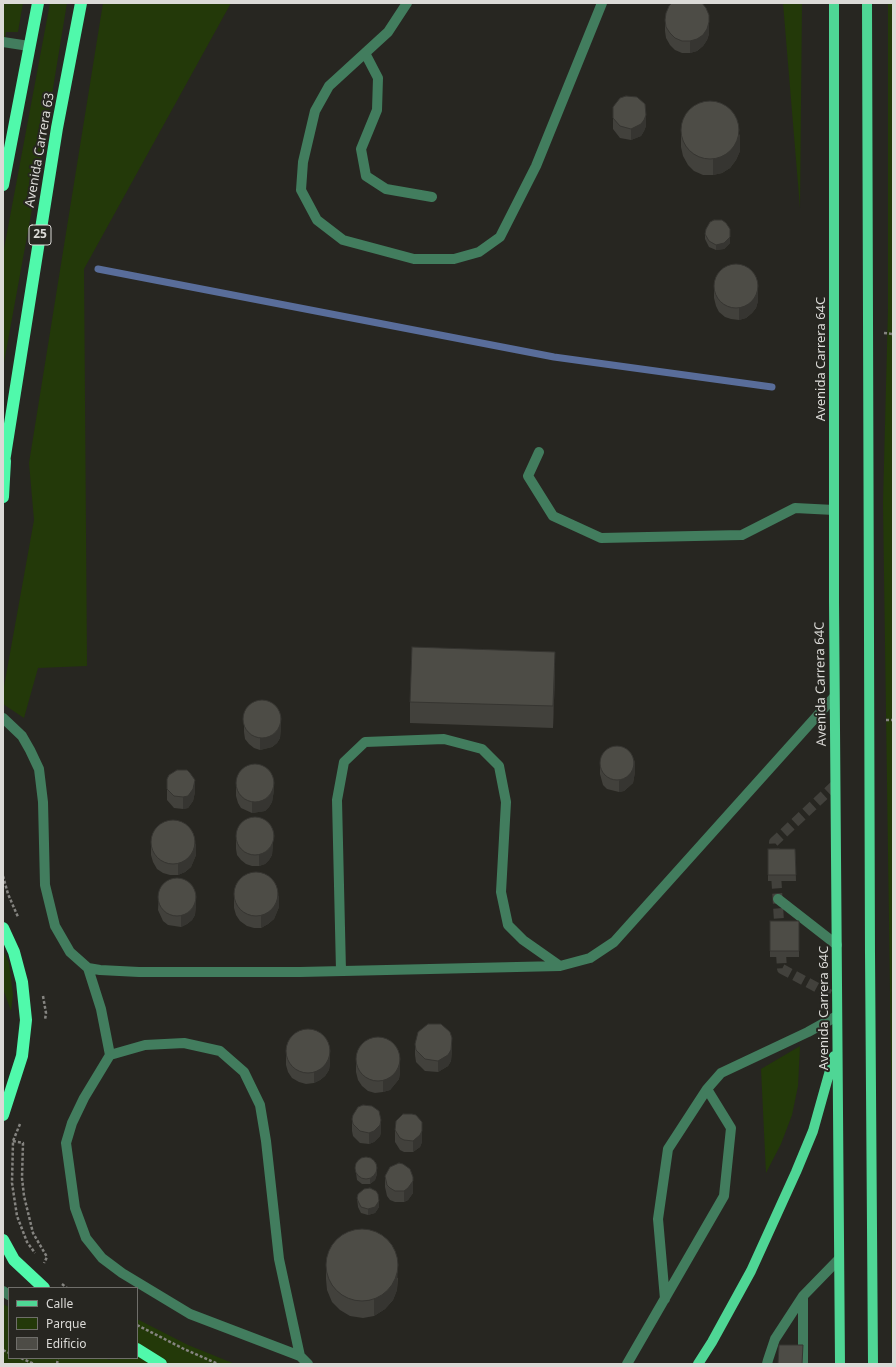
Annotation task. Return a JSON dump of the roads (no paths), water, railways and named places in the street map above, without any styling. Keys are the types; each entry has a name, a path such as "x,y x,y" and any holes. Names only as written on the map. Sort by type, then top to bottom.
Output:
{"highway":[{"path":"3,185 38,3"},
{"name":"Avenida Carrera 63","path":"3,497 4,462 57,128 81,3"},
{"path":"3,928 14,952 22,982 26,1020 22,1056 3,1115"},
{"path":"3,1240 14,1260 43,1287"},
{"path":"138,1350 161,1364"}],"main road":[{"name":"Avenida Carrera 64C","path":"834,3 834,697 840,1364"},
{"path":"867,3 873,1364"},
{"path":"698,1364 751,1271 793,1179 813,1131 837,1043"}],"street":[{"path":"407,3 388,32 329,86 315,111 303,162 301,190 317,220 343,240 414,259 454,259 478,252 500,238 536,166 602,3"},
{"path":"3,42 30,46"},
{"path":"365,53 378,78 377,110 361,149 366,176 386,189 432,197"},
{"path":"539,452 528,476 553,516 601,538 742,535 795,508 834,510"},
{"path":"88,968 139,972 341,971 560,966 590,958 614,942 834,697"},
{"path":"3,718 22,736 39,769 43,802 45,885 55,926 70,952 88,968 101,1009 110,1055"},
{"path":"341,971 337,800 344,762 365,742 444,739 482,749 499,766 506,802 500,892 508,925 523,940 560,966"},
{"path":"778,898 837,945"},
{"path":"665,1299 658,1219 668,1149 707,1088 719,1074 808,1032 837,1016"},
{"path":"300,1356 278,1259 266,1141 260,1105 244,1072 220,1051 184,1042 145,1044 110,1055 84,1098 72,1123 66,1143 75,1208 86,1238 102,1258 122,1273 190,1314 300,1356 308,1364"},
{"path":"627,1364 724,1196 731,1128 707,1088"},
{"path":"767,1364 775,1340 803,1296 839,1259"},
{"path":"803,1296 804,1364"},
{"path":"138,1356 156,1364"}],"waterway":[{"path":"98,269 554,357 772,387"}],"tunnel":[{"path":"835,785 774,842 782,969 837,998"}]}
